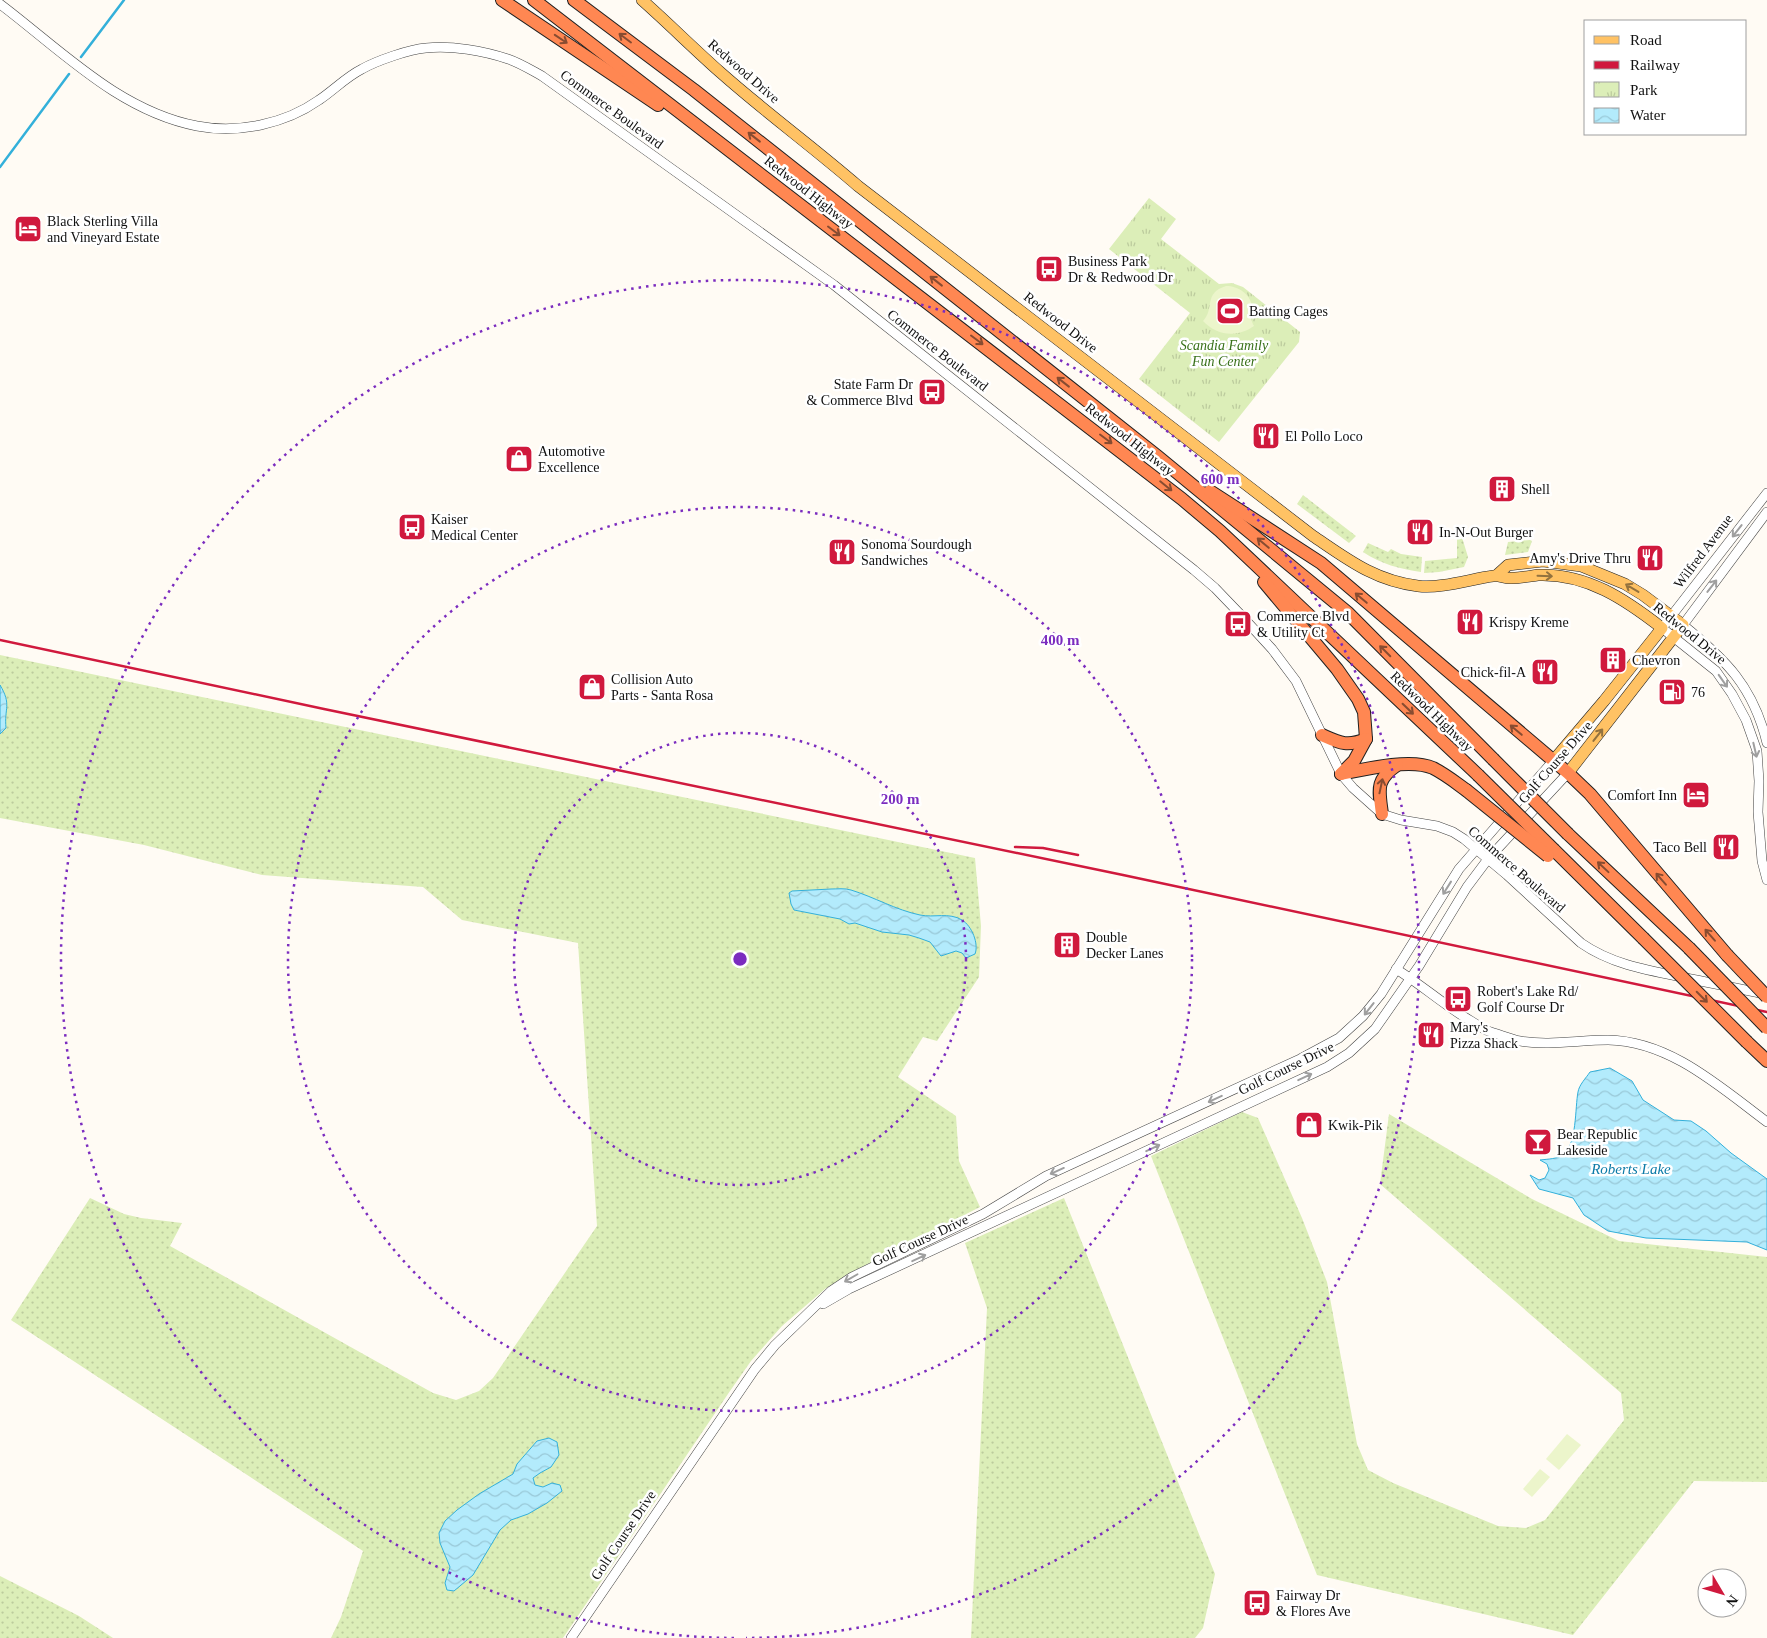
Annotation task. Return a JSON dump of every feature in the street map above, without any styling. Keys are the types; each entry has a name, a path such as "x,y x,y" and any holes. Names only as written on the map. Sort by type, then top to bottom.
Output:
{"highway":[{"path":"502,0 654,102 795,201"},
{"name":"Redwood Highway","path":"534,0 1142,466 1220,531 1478,775 1551,853 1643,938 1767,1061"},
{"name":"Redwood Highway","path":"574,0 694,90 1157,456 1348,614 1568,834 1689,948 1767,1028"},
{"path":"1157,456 1321,563 1568,773 1590,794 1727,955 1767,996"},
{"path":"1220,531 1336,669 1358,699 1364,712 1366,739 1354,761 1341,774"},
{"path":"1322,735 1346,744 1355,744 1366,739"},
{"path":"1341,774 1397,765 1416,764 1432,767 1551,853"},
{"path":"1382,814 1379,792 1380,783 1385,773 1397,765"}],"main road":[{"name":"Redwood Drive","path":"642,0 720,72 816,149 858,186 1028,315 1312,536 1356,565 1375,576 1421,587 1497,575 1509,578 1539,575 1559,576 1589,583 1608,591 1630,604 1662,628"},
{"name":"Redwood Drive","path":"1497,575 1508,565 1543,561 1581,566 1624,584 1643,595 1682,625"},
{"name":"Wilfred Avenue","path":"1674,637 1682,625"},
{"name":"Golf Course Drive","path":"1553,761 1604,702 1662,628"},
{"name":"Golf Course Drive","path":"1568,773 1674,637"}],"street":[{"name":"Commerce Boulevard","path":"0,4 96,81 152,113 196,126 225,129 252,127 296,114 320,100 360,69 377,61 426,48 470,49 492,54 542,76 834,285 1215,588 1272,649 1291,674 1341,774 1353,788 1382,814 1401,820 1437,826 1453,832 1488,859 1581,943 1595,952 1638,968 1767,996"},
{"name":"Wilfred Avenue","path":"1662,628 1767,493"},
{"name":"Wilfred Avenue","path":"1682,625 1767,512"},
{"name":"Redwood Drive","path":"1682,625 1715,652 1743,684 1758,715 1767,743"},
{"name":"Redwood Drive","path":"1662,628 1716,671 1732,694 1746,720 1757,751 1762,812 1762,861 1767,880"},
{"path":"1746,720 1758,715"},
{"name":"Golf Course Drive","path":"571,1638 754,1369 775,1345 831,1291 852,1277 983,1214 1046,1176 1291,1063 1339,1038 1363,1016 1381,994 1459,869 1553,761"},
{"name":"Golf Course Drive","path":"812,1310 849,1289 1327,1067 1350,1053 1376,1029 1467,887 1488,859 1568,773"},
{"path":"1396,969 1467,1019 1488,1031 1513,1039 1553,1042 1609,1040 1655,1049 1682,1061 1767,1122"}],"green space":[{"name":"Scandia Family Fun Center","path":"1149,198 1176,219 1161,239 1219,284 1232,283 1243,287 1300,332 1299,342 1219,442 1139,379 1190,313 1109,249"},
{"name":"Batting Cages","path":"1226,286 1239,289 1251,302 1254,326 1248,330 1227,334 1214,330 1203,321 1214,293"},
{"path":"1303,495 1356,536 1349,543 1297,504"},
{"path":"1461,534 1468,557 1464,567 1424,573 1425,561 1457,558 1457,536"},
{"path":"1532,541 1528,552 1505,555 1508,542"},
{"path":"1368,543 1388,552 1391,549 1401,554 1422,557 1421,572 1377,560 1363,552"},
{"path":"0,655 975,858 981,926 979,977 937,1041 923,1037 898,1077 956,1116 959,1161 980,1207 848,1274 825,1289 782,1326 751,1361 563,1638 331,1638 341,1617 363,1551 11,1320 90,1198 124,1214 182,1223 170,1246 433,1393 456,1400 479,1391 493,1378 597,1226 578,943 462,920 423,887 262,875 144,845 0,818"},
{"path":"1242,1112 1258,1118 1302,1218 1327,1282 1357,1444 1368,1470 1393,1483 1498,1526 1526,1528 1545,1520 1624,1420 1621,1393 1380,1184 1389,1114 1532,1199 1619,1241 1767,1257 1767,1482 1694,1481 1573,1635 1317,1575 1151,1156"},
{"path":"1064,1198 1215,1574 1203,1628 1195,1638 971,1638 987,1308 965,1243"},
{"path":"1567,1434 1581,1445 1559,1470 1546,1459"},
{"path":"1540,1469 1550,1477 1532,1497 1523,1489"},
{"path":"0,1576 79,1616 113,1638 0,1638"}],"water":[{"path":"0,685 6,697 7,706 6,728 0,734"},
{"path":"844,889 920,915 952,916 962,920 972,931 976,945 975,954 966,958 962,953 956,951 941,956 930,942 919,938 882,932 855,923 849,924 840,919 794,910 789,893 792,891"},
{"name":"Roberts Lake","path":"1610,1068 1632,1081 1643,1100 1674,1120 1691,1121 1767,1179 1767,1250 1747,1242 1646,1238 1608,1231 1584,1215 1573,1198 1539,1189 1530,1175 1539,1180 1545,1178 1549,1170 1547,1164 1540,1160 1558,1157 1568,1150 1575,1125 1578,1092 1581,1084 1590,1072"},
{"path":"549,1438 557,1442 559,1455 551,1467 533,1478 535,1485 543,1487 552,1483 560,1485 562,1491 547,1503 528,1514 511,1520 500,1530 473,1575 454,1591 447,1590 445,1583 450,1567 440,1543 439,1533 445,1521 479,1494 513,1474 517,1464 537,1441"}],"waterway":[{"path":"81,57 124,0"},
{"path":"0,167 69,74"}],"railway":[{"path":"0,640 1767,1012"},
{"path":"1015,847 1043,848 1078,855"}],"place":[{"name":"Black Sterling Villa and Vineyard Estate","path":"28,229"},
{"name":"Business Park Dr & Redwood Dr","path":"1049,269"},
{"name":"Batting Cages","path":"1230,311"},
{"name":"State Farm Dr & Commerce Blvd","path":"932,392"},
{"name":"El Pollo Loco","path":"1266,436"},
{"name":"Automotive Excellence","path":"519,459"},
{"name":"Shell","path":"1502,489"},
{"name":"Kaiser Medical Center","path":"412,527"},
{"name":"In-N-Out Burger","path":"1420,532"},
{"name":"Sonoma Sourdough Sandwiches","path":"842,552"},
{"name":"Amy's Drive Thru","path":"1650,558"},
{"name":"Krispy Kreme","path":"1470,622"},
{"name":"Commerce Blvd & Utility Ct","path":"1238,624"},
{"name":"Chevron","path":"1613,660"},
{"name":"Chick-fil-A","path":"1545,672"},
{"name":"Collision Auto Parts - Santa Rosa","path":"592,687"},
{"name":"76","path":"1672,692"},
{"name":"Comfort Inn","path":"1696,795"},
{"name":"Taco Bell","path":"1726,847"},
{"name":"Double Decker Lanes","path":"1067,945"},
{"name":"Robert's Lake Rd/ Golf Course Dr","path":"1458,999"},
{"name":"Mary's Pizza Shack","path":"1431,1035"},
{"name":"Kwik-Pik","path":"1309,1125"},
{"name":"Bear Republic Lakeside","path":"1538,1142"},
{"name":"Fairway Dr & Flores Ave","path":"1257,1603"}]}
